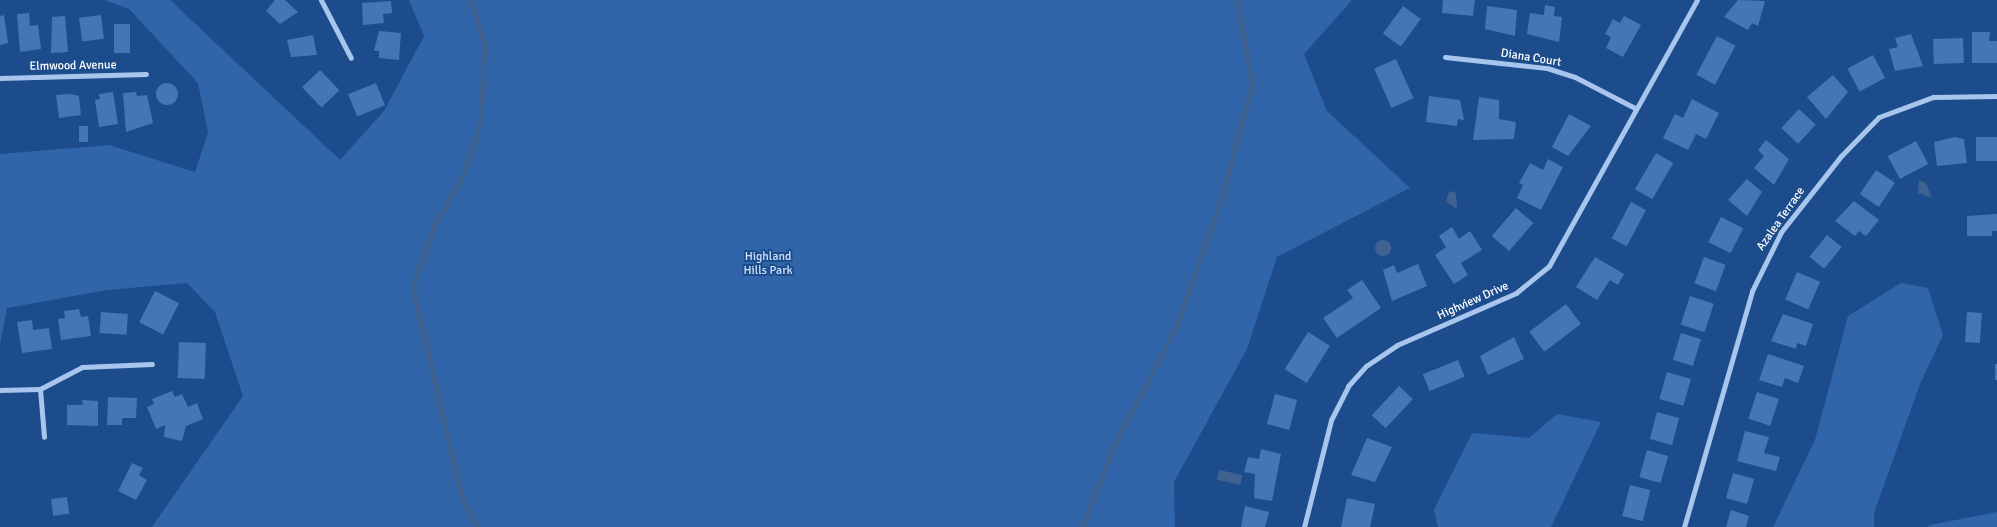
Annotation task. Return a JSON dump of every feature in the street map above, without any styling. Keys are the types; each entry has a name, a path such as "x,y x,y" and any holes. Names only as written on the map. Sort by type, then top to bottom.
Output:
{"street":[{"path":"321,0 351,58"},
{"name":"Highview Drive","path":"1304,527 1330,420 1357,375 1397,345 1497,303 1539,276 1565,244 1635,108 1697,0"},
{"name":"Diana Court","path":"1445,57 1547,68 1575,77 1635,108"},
{"name":"Elmwood Avenue","path":"0,78 146,74"},
{"name":"Azalea Terrace","path":"1684,527 1752,291 1781,232 1841,156 1879,117 1933,97 1997,96"},
{"path":"0,390 40,389 82,367 152,364"},
{"path":"40,389 44,437"}],"green space":[{"name":"Highland Hills Park","path":"104,0 170,0 340,160 384,111 424,36 409,0 1352,0 1304,54 1327,111 1410,188 1277,257 1247,349 1174,482 1175,527 152,527 243,396 215,312 187,283 107,290 7,308 0,345 0,154 109,145 195,172 208,133 198,83 129,9"},
{"path":"1901,283 1928,288 1943,335 1920,384 1874,513 1874,527 1773,527 1815,440 1848,316"},
{"path":"1557,414 1601,422 1551,527 1438,527 1434,510 1472,433 1529,438"},
{"path":"1997,512 1997,527 1927,527 1930,525"}],"shaded area":[{"path":"1919,180 1926,183 1932,198 1918,193"},
{"path":"1449,191 1456,193 1457,209 1446,202"},
{"path":"1380,240 1386,240 1391,245 1389,254 1380,256 1375,251 1375,245"},
{"path":"1219,470 1242,475 1240,485 1217,480"}],"building":[{"path":"275,0 285,0 298,12 280,24 266,11"},
{"path":"1443,0 1475,0 1473,16 1442,13"},
{"path":"1738,0 1765,1 1758,26 1752,23 1748,30 1724,17"},
{"path":"391,1 392,13 383,14 384,23 363,25 362,3"},
{"path":"1545,5 1555,7 1554,16 1562,17 1559,42 1527,34 1530,13 1544,15"},
{"path":"1403,6 1421,19 1401,46 1383,34"},
{"path":"1487,6 1517,10 1515,36 1485,29"},
{"path":"29,13 30,26 38,25 41,49 20,52 17,14"},
{"path":"4,15 8,43 0,45 0,16"},
{"path":"101,15 104,39 82,42 79,18"},
{"path":"65,16 68,52 51,53 52,17"},
{"path":"1624,16 1641,25 1623,57 1606,48 1611,37 1605,34 1613,19 1620,23"},
{"path":"114,24 130,24 130,53 114,53"},
{"path":"379,31 401,33 399,60 379,58 379,51 374,51"},
{"path":"1972,32 1990,32 1989,41 1997,41 1997,63 1972,63"},
{"path":"1911,34 1923,66 1895,71 1889,49 1898,47 1895,38"},
{"path":"313,35 317,55 291,57 287,40"},
{"path":"1717,36 1736,46 1715,85 1696,75"},
{"path":"1963,38 1964,63 1934,64 1933,39"},
{"path":"1873,55 1885,78 1860,92 1847,69"},
{"path":"1396,59 1413,98 1392,108 1374,69"},
{"path":"320,70 339,90 321,108 302,87"},
{"path":"1833,75 1848,92 1826,119 1807,97"},
{"path":"167,83 175,86 178,94 175,102 167,105 159,102 156,94 159,86"},
{"path":"376,83 385,105 357,116 348,94"},
{"path":"113,92 118,124 99,127 95,100 100,99 99,94"},
{"path":"136,92 137,96 147,95 153,123 126,132 123,93"},
{"path":"70,94 79,96 81,115 59,118 56,95"},
{"path":"1429,96 1460,100 1464,120 1458,119 1457,126 1426,122"},
{"path":"1479,97 1499,100 1499,119 1516,122 1514,139 1473,140"},
{"path":"1692,99 1719,113 1706,139 1696,134 1688,150 1663,138 1675,114 1683,118"},
{"path":"1799,109 1816,125 1798,144 1781,128"},
{"path":"1569,114 1591,126 1568,156 1552,147"},
{"path":"79,126 88,126 88,142 79,142"},
{"path":"1955,137 1964,139 1967,163 1937,166 1934,142"},
{"path":"1976,137 1997,137 1997,161 1976,161"},
{"path":"1766,140 1789,159 1774,185 1754,168 1764,156 1758,150"},
{"path":"1916,141 1928,164 1900,179 1888,156"},
{"path":"1656,153 1673,163 1652,199 1635,189"},
{"path":"1548,159 1563,167 1541,210 1517,198 1523,185 1519,183 1530,163 1543,170"},
{"path":"1876,170 1895,183 1879,207 1860,194"},
{"path":"1747,179 1762,192 1747,216 1728,200"},
{"path":"1854,201 1879,220 1866,236 1859,231 1855,236 1835,221"},
{"path":"1631,202 1646,210 1627,246 1612,238"},
{"path":"1516,208 1533,223 1509,251 1492,236"},
{"path":"1997,214 1997,231 1992,231 1992,236 1967,236 1967,216"},
{"path":"1721,217 1743,228 1731,253 1708,242"},
{"path":"1452,227 1459,239 1470,231 1482,250 1461,263 1468,275 1454,284 1435,255 1446,247 1439,236"},
{"path":"1827,235 1842,247 1824,269 1809,257"},
{"path":"1595,257 1624,274 1618,285 1610,280 1597,300 1576,287"},
{"path":"1704,257 1726,265 1716,291 1694,283"},
{"path":"1418,264 1427,286 1392,301 1383,270 1394,265 1397,273"},
{"path":"1797,272 1820,282 1808,309 1785,300"},
{"path":"1362,280 1381,308 1337,338 1323,318 1353,298 1347,290"},
{"path":"155,291 179,303 163,334 139,322"},
{"path":"1690,296 1714,304 1705,332 1681,325"},
{"path":"1566,304 1581,324 1544,352 1529,332"},
{"path":"79,309 81,317 88,316 91,336 61,340 58,319 65,318 64,311"},
{"path":"101,312 128,314 126,335 100,333"},
{"path":"1967,312 1982,313 1980,343 1965,342"},
{"path":"1783,314 1813,324 1806,346 1797,343 1796,349 1771,341"},
{"path":"32,320 33,330 49,328 52,349 22,353 17,322"},
{"path":"1308,332 1330,346 1307,383 1285,369"},
{"path":"1681,333 1701,339 1693,366 1673,360"},
{"path":"1514,337 1524,359 1488,375 1480,356"},
{"path":"179,342 206,343 205,379 178,378"},
{"path":"1768,354 1804,366 1798,383 1785,378 1782,387 1759,380"},
{"path":"1458,360 1465,377 1430,391 1423,374"},
{"path":"1995,364 1997,364 1997,380 1995,380"},
{"path":"1667,372 1691,379 1683,406 1659,399"},
{"path":"1399,386 1413,399 1386,428 1372,415"},
{"path":"172,391 175,397 182,394 188,407 197,403 203,419 186,426 182,441 164,437 165,425 156,429 147,407 154,404 152,399"},
{"path":"1757,392 1779,399 1770,426 1748,419"},
{"path":"1275,394 1297,400 1289,430 1267,424"},
{"path":"108,397 137,398 136,418 122,418 122,425 107,425"},
{"path":"82,400 98,401 98,426 67,425 67,405 83,405"},
{"path":"1657,412 1679,418 1672,445 1650,439"},
{"path":"1745,431 1769,437 1764,453 1780,457 1776,471 1737,461"},
{"path":"1367,438 1392,447 1375,482 1351,475"},
{"path":"1261,449 1281,454 1272,501 1254,498 1255,474 1244,472 1248,457 1259,459"},
{"path":"1647,450 1668,456 1660,483 1639,477"},
{"path":"132,463 143,468 139,475 147,480 136,500 118,491"},
{"path":"1733,473 1754,479 1747,504 1726,498"},
{"path":"1630,485 1650,490 1643,521 1622,516"},
{"path":"67,497 69,514 53,516 51,499"},
{"path":"1347,498 1375,504 1370,527 1341,527"},
{"path":"1245,506 1269,512 1265,527 1241,527"},
{"path":"1731,510 1749,516 1746,527 1726,527"}],"waterway":[{"path":"471,0 485,45 481,122 464,175 435,225 413,287 462,497 477,527"},
{"path":"1082,527 1114,446 1176,327 1220,203 1252,85 1237,0"}]}
